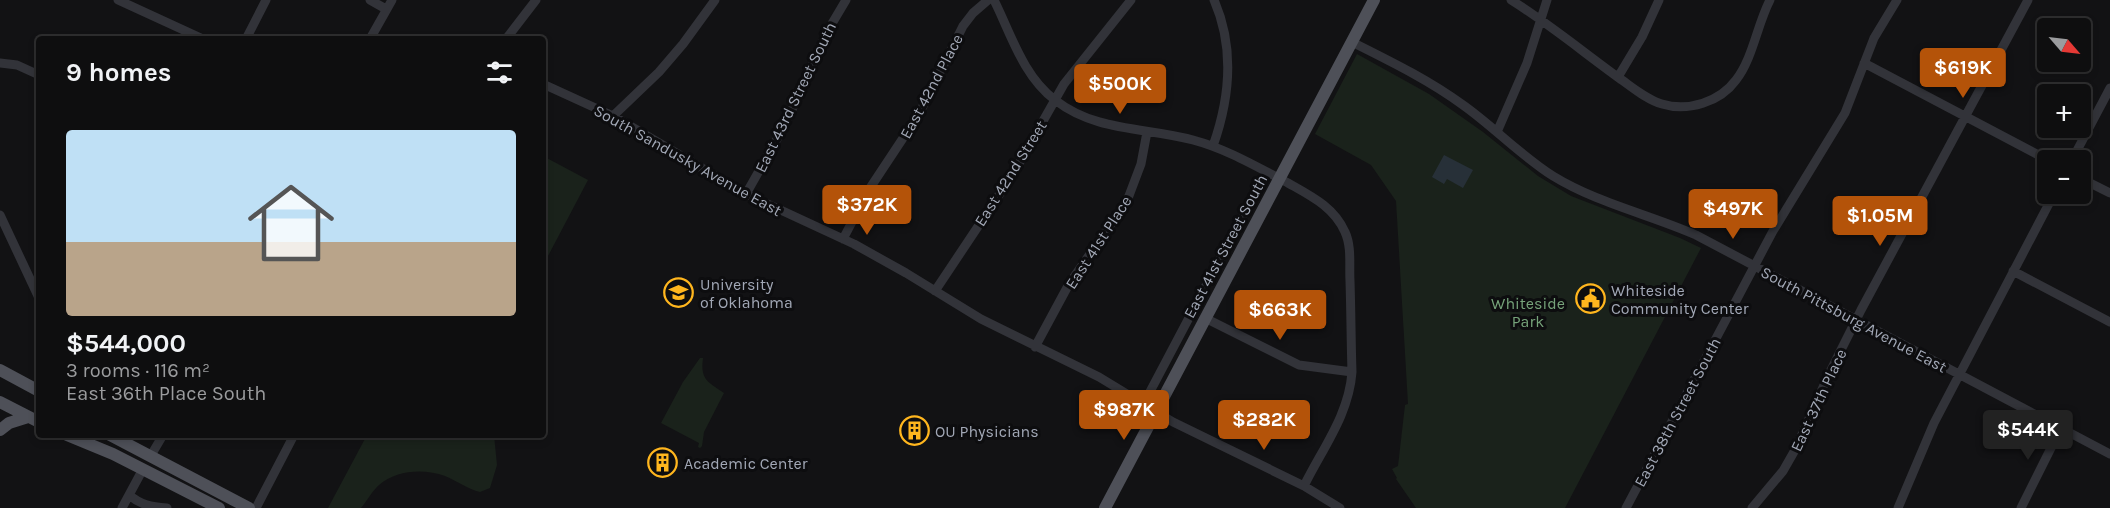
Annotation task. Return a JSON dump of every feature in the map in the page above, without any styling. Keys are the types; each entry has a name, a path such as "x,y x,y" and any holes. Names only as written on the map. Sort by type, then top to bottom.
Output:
{"main road":[{"name":"East 41st Street South","path":"1109,507 1156,411 1374,0"},
{"path":"0,370 36,389"},
{"path":"0,402 34,419"},
{"path":"0,430 9,423 34,419"},
{"path":"74,438 143,469 219,508"},
{"path":"115,438 249,508"},
{"path":"143,469 150,457"}],"street":[{"path":"118,0 138,4 197,36"},
{"path":"248,36 266,0"},
{"path":"370,0 386,9"},
{"path":"372,36 392,0"},
{"path":"508,36 536,0"},
{"path":"613,116 665,65 715,0"},
{"name":"East 43rd Street South","path":"746,194 786,123 827,32 846,0"},
{"name":"East 42nd Place","path":"843,239 870,188 919,114 963,26 973,13 988,0"},
{"path":"994,0 1024,63 1054,100 1094,122 1121,129 1173,136 1230,153 1314,198 1333,211 1345,232 1349,249 1351,389 1342,414 1304,486"},
{"name":"East 42nd Street","path":"935,291 1009,181 1054,100 1078,64 1116,21 1131,0"},
{"path":"1213,147 1223,117 1228,71 1228,52 1214,0"},
{"path":"1511,0 1638,91 1662,104 1686,106 1705,103 1717,97 1735,82 1744,66 1770,0"},
{"path":"1497,132 1517,89 1547,0"},
{"path":"1618,77 1642,37 1659,0"},
{"name":"East 38th Street South","path":"1626,508 1792,197 1845,113 1876,36 1897,0"},
{"name":"East 37th Place","path":"1752,508 1783,471 1795,450 1856,320 2028,0"},
{"name":"South Pittsburg Avenue East","path":"1352,42 1437,87 1545,170 1577,189 1597,199 1674,226 2110,454"},
{"path":"0,63 16,65 36,74"},
{"path":"1864,63 2037,154"},
{"name":"South Sandusky Avenue East","path":"546,85 613,116 746,194 843,239 897,268 981,319 1099,377 1173,422 1304,486 1340,508"},
{"path":"2077,150 2110,88"},
{"name":"East 41st Place","path":"1035,347 1069,284 1127,201 1141,164 1147,132"},
{"name":"East 41st Street South","path":"1144,403 1266,172"},
{"path":"2091,184 2110,193"},
{"path":"1898,508 1934,423 1958,374 2050,204"},
{"path":"0,215 36,292"},
{"path":"2013,271 2110,322"},
{"path":"1205,318 1299,365 1352,372"},
{"path":"2021,508 2061,428"},
{"path":"150,457 161,438"},
{"path":"256,508 292,438"},
{"path":"122,508 143,469"},
{"path":"129,495 147,506 167,508"}],"green space":[{"name":"Whiteside Park","path":"1357,54 1429,94 1483,132 1538,176 1571,196 1701,248 1565,508 1416,508 1396,479 1392,469 1398,466 1405,405 1408,404 1396,201 1371,165 1315,134"},
{"path":"546,158 588,180 548,256 547,279"},
{"path":"700,358 703,358 702,365 706,380 724,393 704,432 700,448 699,443 661,423 683,382"},
{"path":"365,438 494,438 497,465 490,488 480,492 437,473 410,472 394,476 376,487 361,508 328,508"}],"shaded area":[{"path":"1444,155 1473,170 1463,188 1447,179 1444,184 1432,177"}],"place":[{"name":"University of Oklahoma","path":"679,293"},
{"name":"Whiteside Community Center","path":"1590,299"},
{"name":"OU Physicians","path":"914,431"},
{"name":"Academic Center","path":"663,463"}]}
